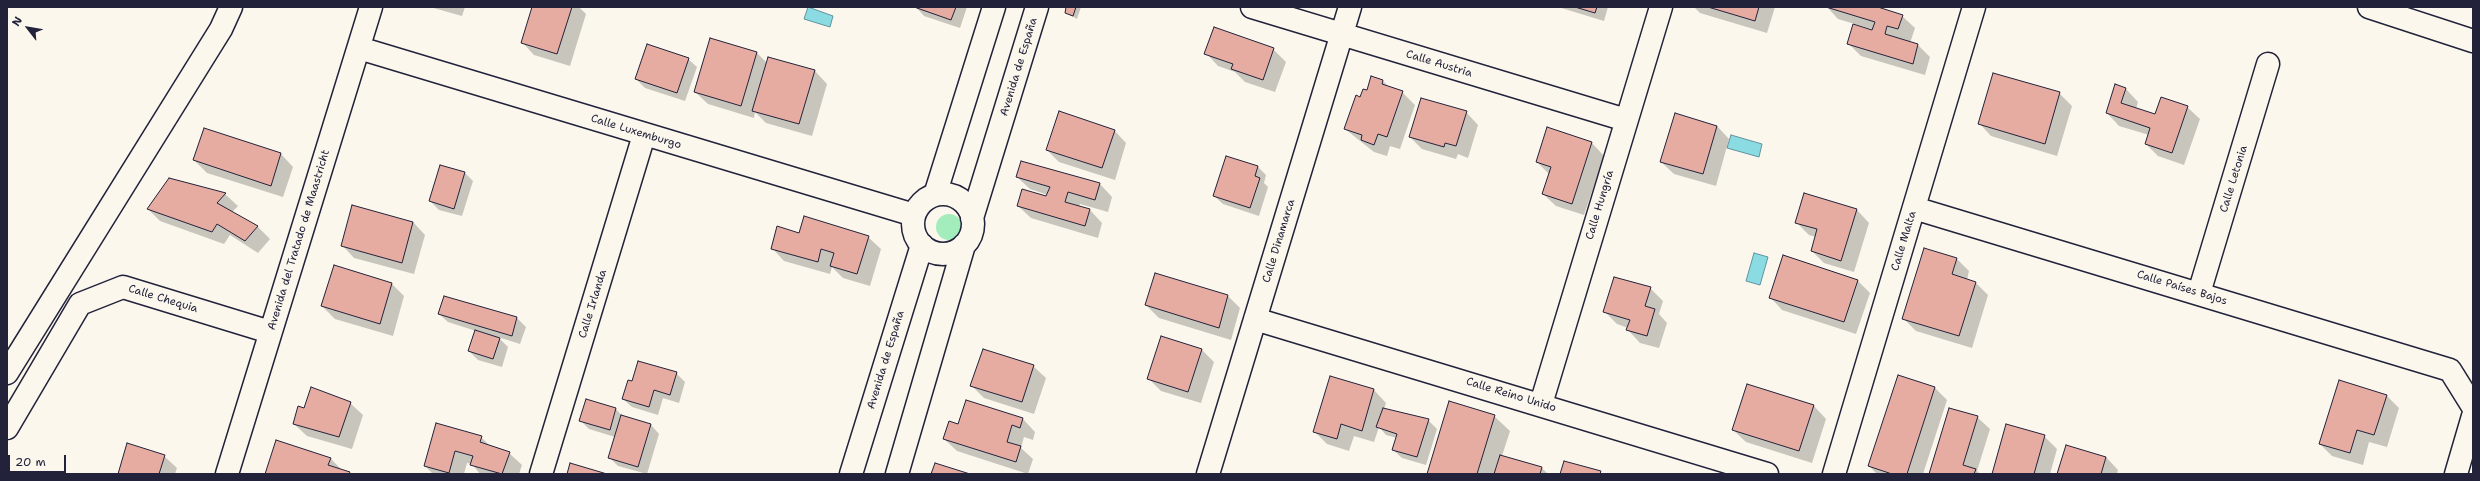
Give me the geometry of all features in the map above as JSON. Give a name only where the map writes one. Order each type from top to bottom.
[{"type":"street","points":[[7,373],[220,29],[231,7]]},
{"type":"street","name":"Avenida del Tratado de Maastricht","points":[[227,474],[371,7]]},
{"type":"street","points":[[936,195],[994,7]]},
{"type":"street","name":"Avenida de España","points":[[972,218],[1037,7]]},
{"type":"street","name":"Calle Austria","points":[[1252,7],[1626,120]]},
{"type":"street","name":"Calle Dinamarca","points":[[1208,474],[1350,7]]},
{"type":"street","name":"Calle Hungría","points":[[1540,404],[1661,7]]},
{"type":"street","name":"Calle Malta","points":[[1834,474],[1974,7]]},
{"type":"street","points":[[2369,7],[2473,41]]},
{"type":"street","name":"Calle Luxemburgo","points":[[359,48],[914,215]]},
{"type":"street","name":"Calle Letonia","points":[[2199,293],[2268,64]]},
{"type":"street","name":"Calle Irlanda","points":[[541,474],[644,135]]},
{"type":"street","points":[[943,193],[958,198],[970,209],[974,225],[969,240],[958,251],[942,255],[927,251],[915,239],[912,224],[916,208],[928,197],[936,195],[943,193]]},
{"type":"street","name":"Calle Países Bajos","points":[[1914,208],[2450,370],[2473,407]]},
{"type":"street","points":[[897,474],[964,245]]},
{"type":"street","name":"Avenida de España","points":[[851,474],[922,246]]},
{"type":"street","name":"Calle Chequia","points":[[7,428],[80,304],[123,287],[270,332]]},
{"type":"street","name":"Calle Reino Unido","points":[[1255,319],[1540,404],[1767,474]]},
{"type":"street","points":[[2456,474],[2473,416]]},
{"type":"green space","points":[[949,214],[958,218],[962,227],[958,236],[949,240],[940,236],[936,227],[940,218]]},
{"type":"water","points":[[808,7],[833,16],[830,27],[804,19]]},
{"type":"water","points":[[1731,135],[1762,144],[1759,157],[1727,148]]},
{"type":"water","points":[[1754,253],[1768,257],[1760,285],[1746,281]]},
{"type":"building","points":[[532,7],[572,7],[557,54],[521,43]]},
{"type":"building","points":[[914,7],[956,7],[951,20]]},
{"type":"building","points":[[1066,7],[1076,7],[1073,16],[1065,13]]},
{"type":"building","points":[[1575,7],[1597,7],[1595,13]]},
{"type":"building","points":[[1708,7],[1759,7],[1755,21]]},
{"type":"building","points":[[1826,7],[1878,7],[1903,15],[1898,29],[1887,26],[1885,34],[1918,44],[1913,64],[1847,44],[1853,24],[1872,30],[1875,22]]},
{"type":"building","points":[[1214,27],[1274,48],[1263,80],[1231,69],[1233,64],[1204,54]]},
{"type":"building","points":[[710,38],[757,52],[741,106],[694,92]]},
{"type":"building","points":[[647,44],[689,58],[677,93],[635,79]]},
{"type":"building","points":[[768,57],[815,70],[799,124],[752,111]]},
{"type":"building","points":[[1993,73],[2060,92],[2045,144],[1978,124]]},
{"type":"building","points":[[1371,76],[1383,80],[1382,84],[1403,91],[1387,137],[1378,134],[1374,145],[1361,140],[1362,135],[1344,129],[1356,95],[1360,97],[1363,89],[1367,90]]},
{"type":"building","points":[[2115,84],[2126,88],[2121,103],[2155,114],[2161,97],[2188,106],[2172,153],[2145,144],[2150,128],[2106,113]]},
{"type":"building","points":[[1421,98],[1467,111],[1456,146],[1445,143],[1444,147],[1409,137]]},
{"type":"building","points":[[1059,111],[1115,130],[1102,168],[1046,150]]},
{"type":"building","points":[[1675,113],[1717,126],[1703,174],[1660,162]]},
{"type":"building","points":[[1547,127],[1592,142],[1572,204],[1542,194],[1551,167],[1536,162]]},
{"type":"building","points":[[204,128],[281,153],[271,186],[193,160]]},
{"type":"building","points":[[1226,156],[1258,166],[1255,176],[1260,178],[1250,208],[1213,196]]},
{"type":"building","points":[[1021,161],[1100,183],[1095,200],[1068,192],[1065,202],[1090,209],[1085,226],[1017,206],[1022,189],[1046,196],[1050,187],[1016,177]]},
{"type":"building","points":[[440,165],[465,172],[454,209],[429,201]]},
{"type":"building","points":[[169,178],[226,193],[217,203],[258,226],[245,241],[217,224],[212,232],[147,209]]},
{"type":"building","points":[[1804,193],[1857,209],[1841,261],[1811,251],[1817,229],[1795,223]]},
{"type":"building","points":[[352,205],[413,222],[402,263],[341,246]]},
{"type":"building","points":[[804,216],[869,236],[857,274],[830,266],[834,253],[821,249],[818,262],[771,249],[777,226],[799,233]]},
{"type":"building","points":[[1924,248],[1957,258],[1952,274],[1976,282],[1959,336],[1902,319]]},
{"type":"building","points":[[1783,255],[1858,280],[1844,322],[1769,298]]},
{"type":"building","points":[[334,265],[392,283],[380,324],[321,306]]},
{"type":"building","points":[[1155,273],[1228,295],[1219,328],[1145,305]]},
{"type":"building","points":[[1614,277],[1651,287],[1645,306],[1655,309],[1647,336],[1626,330],[1630,320],[1603,312]]},
{"type":"building","points":[[444,296],[517,317],[512,336],[438,314]]},
{"type":"building","points":[[475,330],[500,338],[493,359],[468,351]]},
{"type":"building","points":[[1161,336],[1202,349],[1188,392],[1147,379]]},
{"type":"building","points":[[983,349],[1034,365],[1022,402],[970,386]]},
{"type":"building","points":[[638,361],[677,372],[670,395],[654,390],[649,407],[622,399],[628,380],[632,381]]},
{"type":"building","points":[[1898,375],[1935,387],[1907,474],[1892,474],[1868,466]]},
{"type":"building","points":[[1330,376],[1374,389],[1362,431],[1341,424],[1337,439],[1313,432]]},
{"type":"building","points":[[2339,380],[2387,395],[2374,435],[2357,430],[2350,453],[2319,444]]},
{"type":"building","points":[[1747,384],[1814,405],[1799,451],[1732,430]]},
{"type":"building","points":[[311,387],[351,402],[339,437],[293,424],[298,406],[304,408]]},
{"type":"building","points":[[586,399],[616,408],[610,430],[579,421]]},
{"type":"building","points":[[966,400],[1023,418],[1020,428],[1012,425],[1007,442],[1021,446],[1016,462],[943,439],[949,421],[958,424]]},
{"type":"building","points":[[1449,401],[1495,415],[1477,474],[1427,474]]},
{"type":"building","points":[[1383,408],[1429,419],[1417,457],[1392,450],[1397,434],[1376,427]]},
{"type":"building","points":[[1949,408],[1978,416],[1963,465],[1976,469],[1974,474],[1929,474]]},
{"type":"building","points":[[621,415],[651,424],[638,467],[608,458]]},
{"type":"building","points":[[436,423],[482,436],[480,442],[510,452],[502,474],[470,465],[473,456],[455,451],[449,473],[424,466]]},
{"type":"building","points":[[2006,424],[2045,435],[2034,474],[1992,474]]},
{"type":"building","points":[[276,440],[331,458],[328,465],[350,472],[349,474],[265,474]]},
{"type":"building","points":[[127,443],[165,455],[159,474],[118,474]]},
{"type":"building","points":[[2066,445],[2106,457],[2101,474],[2057,474]]},
{"type":"building","points":[[1500,455],[1542,467],[1540,474],[1494,474]]},
{"type":"building","points":[[1564,461],[1601,471],[1600,474],[1560,474]]},
{"type":"building","points":[[570,463],[607,474],[567,474]]},
{"type":"building","points":[[935,463],[970,474],[931,474]]}]
